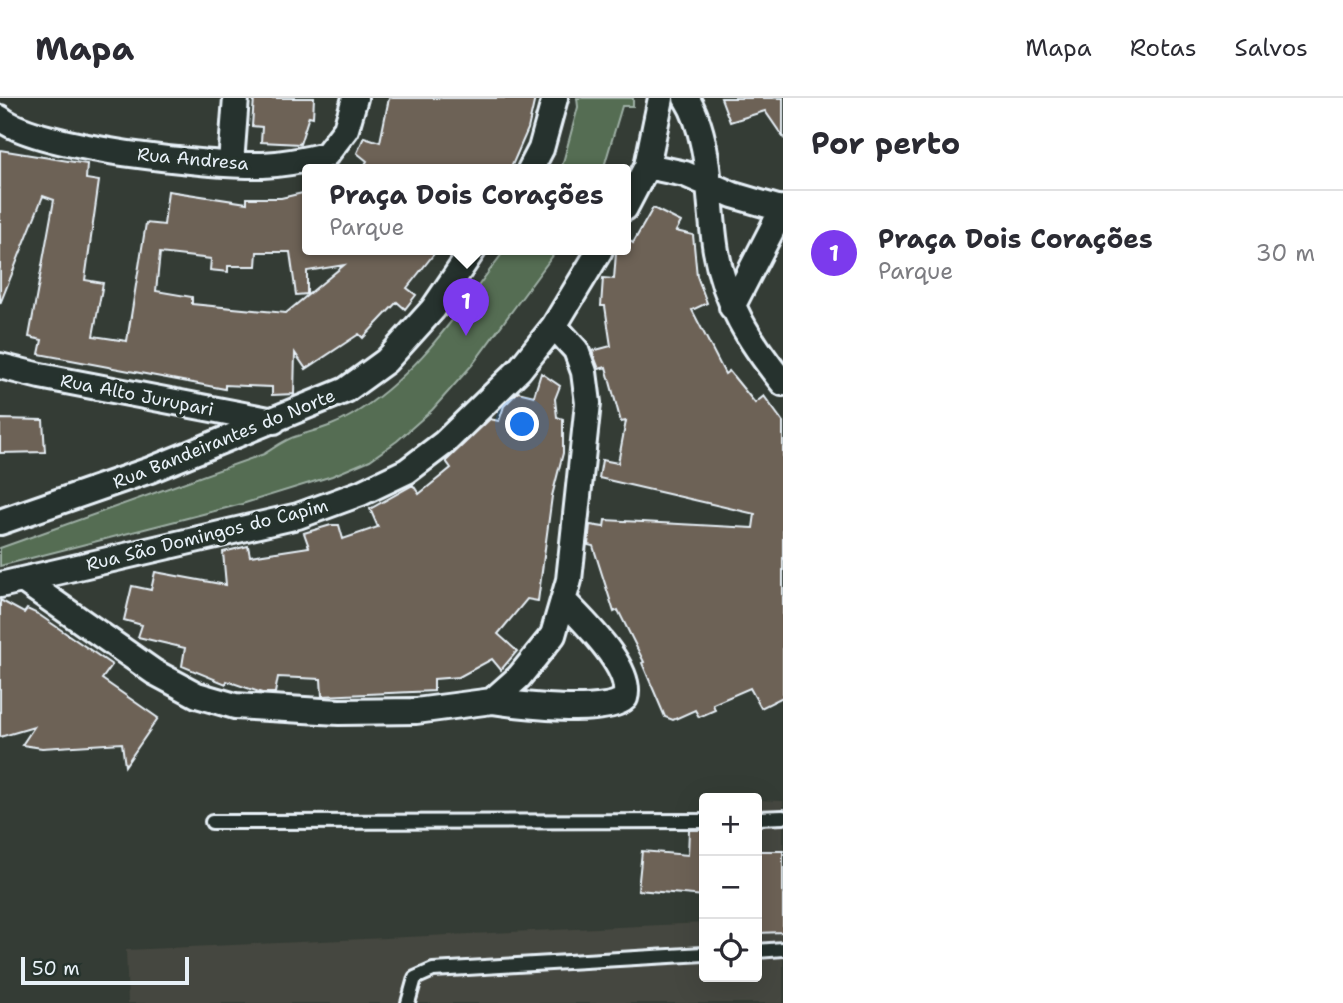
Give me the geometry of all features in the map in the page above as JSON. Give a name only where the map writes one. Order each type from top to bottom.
[{"type":"street","points":[[231,163],[236,98]]},
{"type":"street","name":"Rua Andresa","points":[[0,118],[61,142],[145,155],[231,163],[284,163],[326,155],[346,129],[355,98]]},
{"type":"street","points":[[533,164],[541,149],[555,98]]},
{"type":"street","points":[[631,197],[647,166],[661,98]]},
{"type":"street","points":[[686,98],[704,150],[716,249],[732,307],[738,323],[783,383]]},
{"type":"street","points":[[647,166],[685,174],[782,209],[732,307]]},
{"type":"street","name":"Rua Bandeirantes do Norte","points":[[0,522],[150,470],[330,399],[386,362],[433,309],[470,255]]},
{"type":"street","name":"Rua São Domingos do Capim","points":[[0,585],[298,516],[361,494],[407,471],[444,443],[519,370],[554,326],[597,255]]},
{"type":"street","points":[[492,701],[542,651],[553,635],[565,602],[588,403],[584,372],[576,350],[554,326]]},
{"type":"street","name":"Rua Alto Jurupari","points":[[0,366],[274,421]]},
{"type":"street","points":[[24,580],[154,673],[197,695],[234,706],[339,712],[390,711],[492,701],[527,706],[610,706],[625,698],[627,680],[613,658],[565,602]]},
{"type":"lane","points":[[762,818],[783,817]]},
{"type":"lane","points":[[212,822],[699,821]]},
{"type":"lane","points":[[762,951],[783,949]]},
{"type":"lane","points":[[408,1003],[415,978],[433,970],[699,954]]},
{"type":"shaded area","points":[[762,800],[783,801],[783,1003],[128,1003],[126,950],[699,923],[699,982],[762,982]]},
{"type":"green space","points":[[577,98],[633,98],[633,106],[622,106],[605,164],[563,164],[578,107]]},
{"type":"green space","points":[[501,255],[553,255],[472,365],[432,410],[397,441],[370,460],[332,476],[242,504],[0,566],[0,548],[264,454],[288,439],[332,425],[352,415],[397,381],[454,318]]},
{"type":"building","points":[[254,98],[314,98],[313,117],[309,116],[300,144],[261,142],[262,127],[252,126]]},
{"type":"building","points":[[389,98],[535,98],[528,129],[513,164],[365,164],[367,161],[357,153],[364,137],[380,142]]},
{"type":"building","points":[[721,98],[783,98],[783,137],[765,111],[730,122]]},
{"type":"building","points":[[0,150],[87,164],[86,179],[99,181],[85,280],[103,283],[93,336],[127,341],[146,223],[164,225],[168,191],[247,203],[247,198],[281,198],[302,193],[302,255],[433,255],[407,288],[416,295],[405,309],[397,302],[363,338],[359,334],[306,369],[295,353],[294,394],[272,395],[272,387],[225,385],[225,389],[39,354],[42,340],[29,337],[54,200],[43,196],[0,304]],"holes":[[[257,252],[290,252],[296,295],[307,294],[307,271],[344,265],[286,313],[192,304],[192,297],[156,291],[160,253],[211,259],[210,270],[228,272],[228,266],[256,266]]]},
{"type":"building","points":[[653,208],[681,222],[676,231],[693,235],[697,276],[707,303],[692,310],[725,374],[729,371],[755,403],[764,396],[783,422],[783,697],[761,708],[750,688],[713,704],[715,710],[699,717],[695,710],[673,720],[665,717],[642,663],[644,662],[618,610],[614,612],[593,546],[588,545],[590,525],[604,527],[605,520],[753,528],[755,514],[599,478],[602,460],[618,463],[626,421],[621,422],[606,367],[599,369],[592,351],[611,346],[605,306],[601,306],[603,278],[614,279],[616,255],[631,255],[631,242],[633,243]]},
{"type":"building","points":[[541,373],[560,386],[555,399],[557,417],[563,419],[563,453],[552,496],[538,601],[527,599],[498,634],[517,651],[501,670],[492,659],[459,677],[434,679],[434,691],[322,696],[321,679],[278,677],[275,693],[262,693],[227,681],[226,684],[182,666],[185,648],[138,637],[142,625],[124,620],[132,586],[151,590],[155,572],[226,585],[223,552],[248,546],[250,556],[309,547],[304,533],[331,525],[339,525],[343,539],[378,527],[370,509],[413,485],[419,494],[451,468],[446,461],[490,419],[499,421],[504,406],[518,392],[534,396]]},
{"type":"building","points":[[0,419],[43,420],[45,452],[0,453]]},
{"type":"building","points":[[0,600],[24,613],[27,609],[38,614],[112,665],[102,679],[158,718],[125,766],[122,743],[42,748],[22,745],[34,727],[0,737]]},
{"type":"building","points":[[689,830],[699,830],[699,896],[638,890],[642,851],[688,855]]},
{"type":"building","points":[[762,851],[783,851],[783,932],[762,933]]},
{"type":"place","name":"Praça Dois Corações","points":[[466,336]]}]
